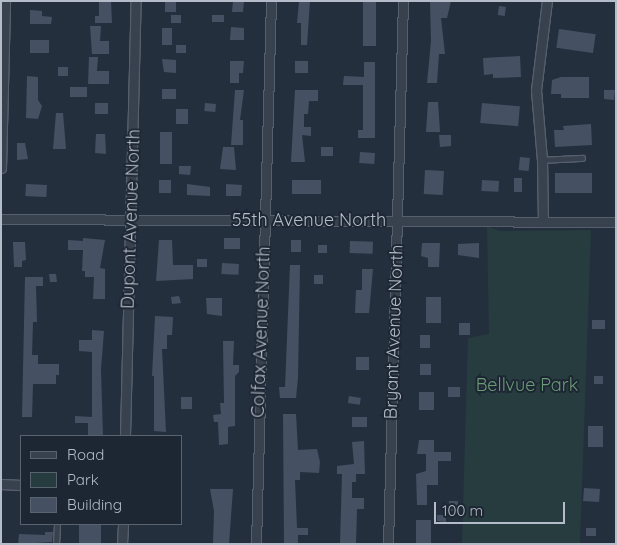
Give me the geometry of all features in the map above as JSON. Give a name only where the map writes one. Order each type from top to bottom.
[{"type":"street","points":[[1,168],[5,1]]},
{"type":"street","name":"Dupont Avenue North","points":[[125,435],[136,1]]},
{"type":"street","name":"Colfax Avenue North","points":[[256,544],[271,1]]},
{"type":"street","name":"Bryant Avenue North","points":[[388,544],[403,1]]},
{"type":"street","points":[[543,222],[542,160],[536,90],[547,1]]},
{"type":"street","name":"55th Avenue North","points":[[1,219],[616,222]]},
{"type":"street","points":[[1,484],[20,484]]},
{"type":"street","points":[[122,525],[122,544]]},
{"type":"lane","points":[[542,160],[582,158]]},
{"type":"lane","points":[[56,544],[57,525]]},
{"type":"green space","name":"Bellvue Park","points":[[487,226],[499,231],[591,230],[580,544],[462,544],[468,338],[489,334]]},
{"type":"building","points":[[99,1],[111,1],[112,23],[95,23],[95,16],[99,16]]},
{"type":"building","points":[[165,1],[176,1],[176,12],[165,12]]},
{"type":"building","points":[[233,1],[244,1],[243,12],[232,12]]},
{"type":"building","points":[[299,1],[310,1],[307,45],[301,45],[301,23],[297,23]]},
{"type":"building","points":[[363,1],[376,1],[376,46],[363,46]]},
{"type":"building","points":[[430,1],[451,1],[447,18],[441,18],[445,54],[439,54],[437,83],[427,83],[431,41]]},
{"type":"building","points":[[499,6],[506,7],[505,16],[498,15]]},
{"type":"building","points":[[30,10],[42,11],[42,16],[52,17],[51,24],[30,24]]},
{"type":"building","points":[[171,15],[181,15],[181,23],[171,23]]},
{"type":"building","points":[[212,15],[224,15],[224,22],[212,22]]},
{"type":"building","points":[[90,26],[101,26],[100,41],[109,41],[109,54],[92,54]]},
{"type":"building","points":[[231,27],[244,28],[244,40],[230,40]]},
{"type":"building","points":[[162,28],[172,28],[172,45],[162,45]]},
{"type":"building","points":[[559,29],[596,34],[593,53],[556,48]]},
{"type":"building","points":[[30,40],[49,40],[49,53],[30,53]]},
{"type":"building","points":[[176,45],[186,45],[186,53],[176,53]]},
{"type":"building","points":[[520,56],[521,77],[493,78],[493,74],[484,75],[483,58]]},
{"type":"building","points":[[89,57],[98,57],[97,71],[109,71],[109,84],[88,84]]},
{"type":"building","points":[[162,59],[176,60],[176,73],[164,72]]},
{"type":"building","points":[[230,61],[244,61],[243,73],[239,73],[239,83],[230,83]]},
{"type":"building","points":[[295,61],[308,61],[308,73],[295,73]]},
{"type":"building","points":[[364,62],[375,62],[375,138],[358,138],[358,130],[363,130],[363,85],[343,85],[344,76],[364,77]]},
{"type":"building","points":[[58,67],[68,67],[68,76],[58,76]]},
{"type":"building","points":[[27,76],[38,77],[38,100],[42,106],[38,119],[26,118]]},
{"type":"building","points":[[561,77],[589,77],[589,98],[561,98],[561,94],[551,94],[552,80]]},
{"type":"building","points":[[70,87],[87,87],[87,97],[70,97]]},
{"type":"building","points":[[162,89],[176,89],[176,99],[162,99]]},
{"type":"building","points":[[235,90],[244,90],[240,120],[243,120],[243,145],[231,145]]},
{"type":"building","points":[[295,90],[318,90],[318,101],[309,101],[308,114],[304,114],[304,127],[311,127],[311,136],[302,135],[305,162],[291,162]]},
{"type":"building","points":[[604,90],[615,90],[614,100],[604,99]]},
{"type":"building","points":[[428,102],[438,102],[440,132],[426,132]]},
{"type":"building","points":[[95,103],[108,103],[108,114],[95,114]]},
{"type":"building","points":[[205,103],[216,104],[215,112],[204,111]]},
{"type":"building","points":[[482,103],[520,106],[518,126],[480,123]]},
{"type":"building","points":[[176,109],[188,109],[188,124],[176,124]]},
{"type":"building","points":[[56,113],[63,113],[66,149],[53,149]]},
{"type":"building","points":[[591,124],[592,145],[555,147],[554,130],[564,130],[563,126]]},
{"type":"building","points":[[160,132],[172,132],[172,164],[160,164]]},
{"type":"building","points":[[96,134],[105,134],[106,154],[95,153]]},
{"type":"building","points":[[439,135],[451,135],[451,146],[440,147]]},
{"type":"building","points":[[17,143],[25,143],[28,159],[17,160]]},
{"type":"building","points":[[223,147],[234,147],[236,170],[220,169]]},
{"type":"building","points":[[321,147],[333,147],[333,156],[321,156]]},
{"type":"building","points":[[360,152],[375,153],[374,164],[359,163]]},
{"type":"building","points":[[520,157],[530,158],[529,171],[519,170]]},
{"type":"building","points":[[179,166],[191,166],[190,175],[179,174]]},
{"type":"building","points":[[425,170],[444,171],[443,195],[424,194]]},
{"type":"building","points":[[555,173],[592,173],[592,193],[555,193]]},
{"type":"building","points":[[514,178],[522,178],[522,192],[514,192]]},
{"type":"building","points":[[159,180],[171,180],[171,193],[159,193]]},
{"type":"building","points":[[292,180],[321,180],[321,194],[292,194]]},
{"type":"building","points":[[482,180],[499,181],[498,192],[481,191]]},
{"type":"building","points":[[26,184],[47,185],[46,197],[25,196]]},
{"type":"building","points":[[187,184],[210,187],[210,196],[187,195]]},
{"type":"building","points":[[226,184],[242,185],[241,196],[226,196]]},
{"type":"building","points":[[83,238],[105,240],[100,268],[105,269],[105,299],[93,299],[94,277],[85,277],[85,271],[82,271],[83,250],[68,250],[68,240],[83,241]]},
{"type":"building","points":[[224,238],[240,238],[240,249],[224,249]]},
{"type":"building","points":[[159,240],[172,240],[173,265],[193,265],[193,279],[156,281]]},
{"type":"building","points":[[291,240],[301,240],[301,252],[291,252]]},
{"type":"building","points":[[350,241],[373,242],[373,254],[350,253]]},
{"type":"building","points":[[13,242],[25,242],[26,260],[22,261],[22,267],[14,267]]},
{"type":"building","points":[[422,243],[440,243],[439,267],[428,267],[428,258],[421,256]]},
{"type":"building","points":[[479,243],[479,258],[458,255],[458,244]]},
{"type":"building","points":[[318,245],[327,245],[327,253],[318,253]]},
{"type":"building","points":[[197,259],[207,259],[207,267],[197,267]]},
{"type":"building","points":[[222,263],[239,264],[238,275],[221,274]]},
{"type":"building","points":[[290,265],[300,265],[298,378],[296,398],[280,398],[279,387],[285,387]]},
{"type":"building","points":[[362,269],[373,269],[369,313],[355,313],[356,290],[362,290]]},
{"type":"building","points":[[49,274],[56,274],[57,282],[50,282]]},
{"type":"building","points":[[314,275],[323,275],[323,284],[314,284]]},
{"type":"building","points":[[25,277],[43,277],[43,286],[36,286],[37,322],[33,322],[32,355],[38,355],[38,364],[59,364],[59,375],[56,375],[56,384],[33,384],[32,417],[22,417]]},
{"type":"building","points":[[179,296],[181,303],[172,304],[171,297]]},
{"type":"building","points":[[426,297],[441,297],[441,323],[426,323]]},
{"type":"building","points":[[206,298],[222,298],[222,316],[207,314]]},
{"type":"building","points":[[155,316],[173,317],[172,335],[167,335],[167,349],[162,349],[166,432],[154,431],[154,376],[152,376]]},
{"type":"building","points":[[592,320],[605,320],[605,329],[592,329]]},
{"type":"building","points":[[459,323],[470,323],[470,335],[459,335]]},
{"type":"building","points":[[92,330],[104,331],[101,369],[103,435],[88,435],[88,423],[75,423],[75,416],[92,417],[92,352],[79,351],[79,340],[92,340]]},
{"type":"building","points":[[420,335],[430,335],[430,348],[420,348]]},
{"type":"building","points":[[223,341],[234,341],[233,365],[239,365],[239,372],[235,376],[235,426],[228,427],[228,444],[219,445],[218,422],[214,422],[213,415],[221,414],[220,403],[224,403]]},
{"type":"building","points":[[356,357],[369,357],[369,370],[356,370]]},
{"type":"building","points":[[420,364],[431,364],[431,375],[420,375]]},
{"type":"building","points":[[594,376],[603,376],[603,384],[594,384]]},
{"type":"building","points":[[448,387],[460,387],[460,397],[448,397]]},
{"type":"building","points":[[419,392],[434,392],[434,410],[419,410]]},
{"type":"building","points":[[349,396],[361,398],[360,405],[348,403]]},
{"type":"building","points":[[181,397],[192,397],[192,409],[181,409]]},
{"type":"building","points":[[283,414],[296,414],[298,450],[317,449],[320,462],[319,473],[300,472],[300,480],[295,480],[297,528],[308,528],[308,535],[298,535],[298,544],[284,544]]},
{"type":"building","points":[[352,417],[367,417],[367,427],[352,427]]},
{"type":"building","points":[[588,426],[603,426],[603,447],[588,447]]},
{"type":"building","points":[[419,440],[434,440],[434,452],[451,452],[451,461],[438,461],[438,485],[427,485],[427,505],[417,505],[416,474],[426,471],[426,454],[417,454]]},
{"type":"building","points":[[364,441],[365,474],[356,474],[356,482],[352,482],[352,498],[364,498],[364,509],[357,509],[356,544],[340,544],[342,474],[337,474],[337,466],[354,464],[352,442]]},
{"type":"building","points":[[584,488],[600,489],[599,502],[583,501]]},
{"type":"building","points":[[210,489],[233,489],[229,544],[213,544],[214,511]]},
{"type":"building","points":[[449,501],[458,501],[458,511],[449,511]]},
{"type":"building","points":[[437,515],[446,515],[446,522],[437,521]]},
{"type":"building","points":[[416,520],[431,520],[431,544],[416,544]]},
{"type":"building","points":[[79,525],[101,525],[101,544],[79,544]]},
{"type":"building","points":[[586,528],[596,528],[596,536],[586,536]]},
{"type":"building","points":[[45,532],[53,532],[52,542],[18,544],[19,534],[45,535]]}]
